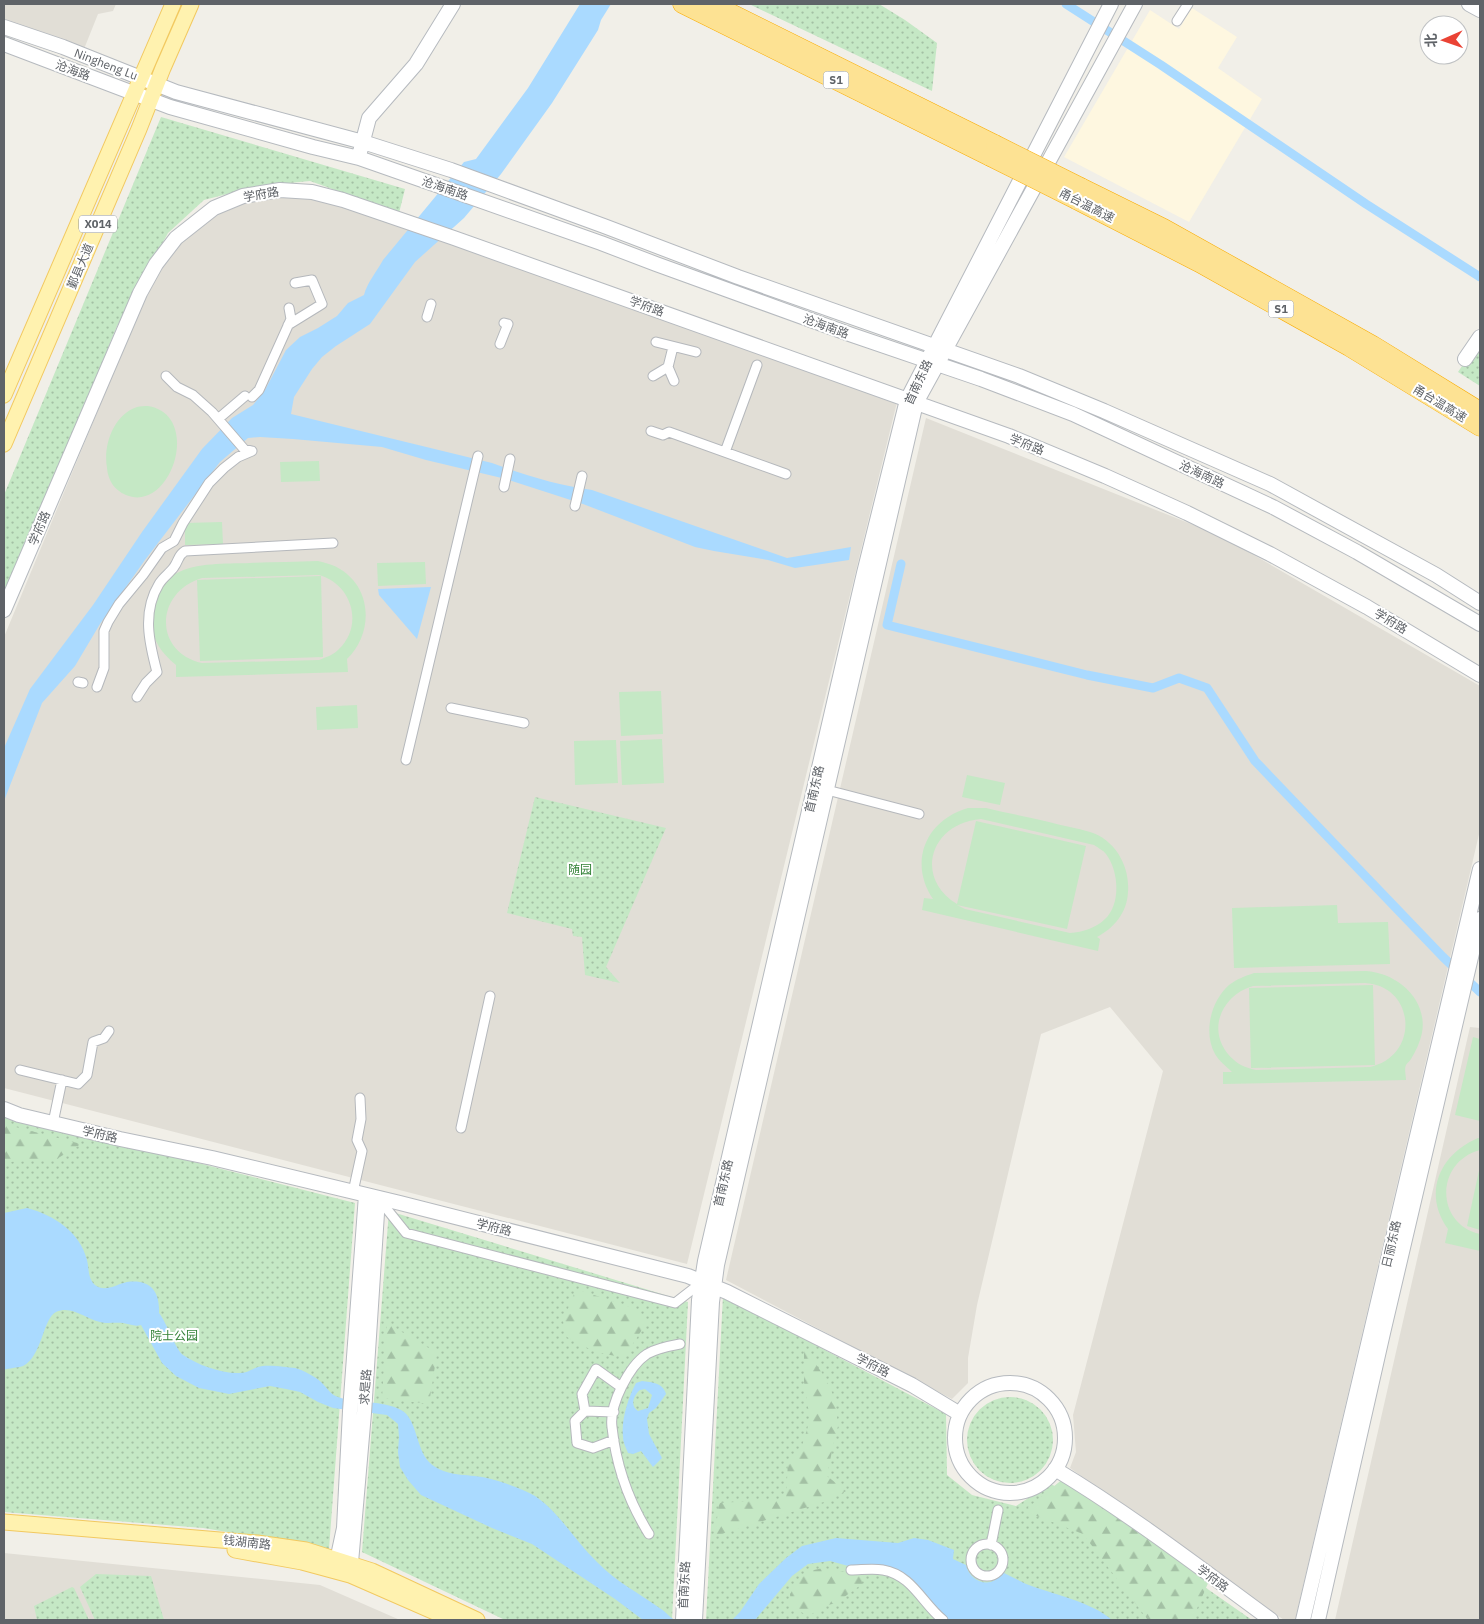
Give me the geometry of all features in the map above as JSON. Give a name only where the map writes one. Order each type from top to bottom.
[{"type":"highway","name":"甬台温高速","points":[[682,4],[993,150]]},
{"type":"highway","name":"甬台温高速","points":[[713,4],[1078,193],[1349,347],[1480,427]]},
{"type":"highway","name":"甬台温高速","points":[[1078,193],[1164,228],[1374,345],[1480,411]]},
{"type":"main road","name":"鄞县大道","points":[[4,444],[143,96],[172,4]]},
{"type":"main road","name":"鄞县大道","points":[[148,81],[191,4]]},
{"type":"main road","points":[[359,158],[369,118],[416,64],[452,4]]},
{"type":"main road","name":"首南东路","points":[[940,348],[1136,4]]},
{"type":"main road","points":[[1469,4],[1480,10]]},
{"type":"main road","name":"首南东路","points":[[708,1284],[707,1252],[777,946],[864,574],[912,402],[1027,167],[1109,7]]},
{"type":"main road","name":"沧海路","points":[[4,27],[63,47]]},
{"type":"main road","name":"沧海路","points":[[4,44],[143,96]]},
{"type":"main road","name":"Ningheng Lu","points":[[63,47],[148,81]]},
{"type":"main road","name":"沧海南路","points":[[148,81],[176,92],[363,142],[451,170],[738,277],[1019,376],[1270,484],[1436,575],[1480,603]]},
{"type":"main road","name":"鄞县大道","points":[[4,395],[143,96]]},
{"type":"main road","name":"沧海南路","points":[[143,96],[170,107],[359,158],[601,243],[852,335],[933,362],[1073,414],[1273,507],[1357,552],[1480,624]]},
{"type":"main road","name":"学府路","points":[[4,610],[140,293],[156,264],[176,238],[214,208],[243,196],[280,190],[312,192],[343,200],[448,235],[592,293],[1009,436],[1187,513],[1270,554],[1367,607],[1480,675]]},
{"type":"main road","points":[[1465,359],[1480,337]]},
{"type":"main road","name":"首南东路","points":[[687,1619],[699,1310],[717,1265],[827,790],[912,402]]},
{"type":"main road","name":"日丽东路","points":[[1303,1620],[1457,989],[1480,869]]},
{"type":"main road","name":"日丽东路","points":[[1464,959],[1480,918]]},
{"type":"main road","name":"日丽东路","points":[[1318,1620],[1457,989]]},
{"type":"main road","name":"学府路","points":[[4,1109],[19,1115],[120,1139],[212,1158],[366,1195],[688,1276],[728,1292],[912,1385],[960,1414]]},
{"type":"main road","name":"求是路","points":[[351,1570],[366,1195]]},
{"type":"main road","points":[[1002,1383],[1020,1384],[1037,1390],[1051,1401],[1060,1417],[1064,1434],[1063,1453],[1055,1469],[1041,1484],[1022,1492],[1002,1493],[982,1486],[966,1473],[957,1455],[954,1434],[960,1414],[970,1400],[984,1389],[1002,1383]]},
{"type":"main road","name":"求是路","points":[[336,1565],[344,1528],[357,1412]]},
{"type":"main road","name":"学府路","points":[[1055,1469],[1090,1490],[1186,1557],[1271,1620]]},
{"type":"main road","name":"钱湖南路","points":[[4,1522],[257,1543],[306,1550],[453,1620]]},
{"type":"main road","name":"钱湖南路","points":[[4,1530],[191,1545],[248,1552],[302,1562],[336,1565]]},
{"type":"main road","name":"钱湖南路","points":[[351,1570],[372,1571],[477,1620]]},
{"type":"street","points":[[1177,21],[1188,4]]},
{"type":"street","points":[[288,326],[322,304],[312,280],[295,283]]},
{"type":"street","points":[[426,317],[431,304]]},
{"type":"street","points":[[220,421],[248,396],[259,390],[291,319],[289,308]]},
{"type":"street","points":[[500,344],[508,324],[504,323]]},
{"type":"street","points":[[656,342],[696,352]]},
{"type":"street","points":[[673,347],[668,367],[674,381]]},
{"type":"street","points":[[725,452],[757,365]]},
{"type":"street","points":[[654,376],[668,367]]},
{"type":"street","points":[[97,687],[104,668],[104,631],[119,604],[162,548],[174,542],[183,523],[209,484],[224,468],[238,457],[252,450],[244,449],[220,421],[193,395],[177,387],[166,376]]},
{"type":"street","points":[[651,431],[663,435],[669,432],[786,474]]},
{"type":"street","points":[[406,760],[478,456]]},
{"type":"street","points":[[504,487],[510,462]]},
{"type":"street","points":[[575,506],[581,480]]},
{"type":"street","points":[[138,697],[146,683],[157,672],[149,644],[148,610],[153,595],[160,583],[174,567],[180,554],[185,551],[332,543]]},
{"type":"street","points":[[451,708],[524,723]]},
{"type":"street","points":[[827,790],[919,814]]},
{"type":"street","points":[[461,1128],[490,996]]},
{"type":"street","points":[[20,1070],[78,1084],[87,1075],[93,1042],[104,1038],[109,1031]]},
{"type":"street","points":[[53,1123],[62,1080]]},
{"type":"street","points":[[360,1098],[361,1119],[357,1140],[362,1151],[366,1195],[406,1233],[676,1303],[708,1284]]},
{"type":"street","points":[[649,1534],[637,1514],[624,1482],[611,1425],[617,1395],[631,1371],[647,1354],[664,1346],[680,1344]]},
{"type":"street","points":[[614,1440],[593,1448],[577,1443],[576,1421],[585,1410],[582,1394],[596,1370],[621,1388]]},
{"type":"street","points":[[585,1410],[614,1412]]},
{"type":"street","points":[[991,1545],[998,1510]]},
{"type":"street","points":[[851,1570],[884,1570],[907,1580],[933,1612],[943,1620]]},
{"type":"shaded area","points":[[4,4],[116,4],[113,11],[98,14],[84,49],[4,19]]},
{"type":"shaded area","points":[[1192,8],[1237,37],[1218,68],[1262,99],[1189,222],[1064,157],[1150,10],[1179,29]]},
{"type":"shaded area","points":[[313,192],[897,402],[687,1264],[4,1088],[4,637],[135,321],[157,273],[167,257],[193,230],[219,212],[257,197]]},
{"type":"shaded area","points":[[926,418],[1221,536],[1480,686],[1480,830],[1295,1620],[1284,1620],[1070,1468],[1076,1452],[1073,1415],[1163,1071],[1110,1007],[1041,1034],[977,1305],[968,1358],[968,1383],[952,1399],[726,1280]]},
{"type":"shaded area","points":[[1470,1027],[1480,1028],[1480,1620],[1335,1620]]},
{"type":"shaded area","points":[[4,1553],[320,1585],[400,1620],[4,1620]]},
{"type":"green space","points":[[749,4],[879,4],[937,43],[932,91]]},
{"type":"green space","points":[[161,117],[405,189],[399,213],[310,181],[258,186],[204,200],[168,233],[117,326],[4,605],[4,495]]},
{"type":"green space","points":[[1480,339],[1480,386],[1458,372]]},
{"type":"green space","points":[[148,406],[165,413],[174,426],[177,443],[174,461],[167,478],[156,490],[142,497],[126,495],[112,484],[109,477],[106,459],[108,441],[116,424],[122,417],[137,407]]},
{"type":"green space","points":[[319,461],[320,481],[281,482],[280,462]]},
{"type":"green space","points":[[222,522],[223,544],[185,545],[185,523]]},
{"type":"green space","points":[[318,561],[333,565],[351,578],[359,588],[364,600],[366,612],[365,625],[356,649],[347,659],[348,672],[176,677],[176,665],[160,648],[154,636],[152,621],[158,597],[170,577],[192,567],[211,564]],"holes":[[[319,575],[340,587],[351,606],[351,629],[347,639],[337,651],[319,660],[202,663],[186,657],[175,647],[168,635],[166,622],[168,608],[175,596],[186,585],[202,578]]]},
{"type":"green space","points":[[425,562],[426,584],[378,586],[377,563]]},
{"type":"green space","points":[[321,576],[323,657],[200,661],[197,580]]},
{"type":"green space","points":[[661,691],[663,734],[621,736],[619,692]]},
{"type":"green space","points":[[357,705],[358,728],[317,730],[316,707]]},
{"type":"green space","points":[[662,739],[664,783],[622,785],[620,741]]},
{"type":"green space","points":[[616,740],[618,783],[575,785],[574,741]]},
{"type":"green space","points":[[967,775],[1005,783],[1000,805],[962,797]]},
{"type":"green space","name":"随园","points":[[535,797],[666,828],[606,967],[620,983],[585,975],[582,937],[573,936],[572,929],[507,913]]},
{"type":"green space","points":[[968,808],[986,808],[1090,832],[1107,841],[1120,856],[1124,864],[1127,873],[1128,892],[1125,907],[1119,919],[1097,937],[1100,939],[1098,951],[922,910],[924,898],[933,899],[922,871],[922,857],[925,844],[941,822],[953,814]],"holes":[[[981,819],[1094,845],[1105,853],[1114,869],[1116,878],[1114,905],[1110,913],[1098,925],[1070,933],[965,909],[957,905],[1067,929],[1086,846],[976,821],[957,904],[943,893],[935,880],[932,866],[934,853],[940,841],[950,830],[964,823]]]},
{"type":"green space","points":[[1337,905],[1338,923],[1388,922],[1390,964],[1234,968],[1232,908]]},
{"type":"green space","points":[[1366,971],[1389,977],[1399,983],[1415,999],[1423,1021],[1419,1043],[1411,1060],[1405,1067],[1406,1080],[1223,1084],[1223,1072],[1232,1072],[1217,1057],[1211,1045],[1209,1027],[1213,1008],[1229,985],[1254,973]],"holes":[[[1365,983],[1382,987],[1394,996],[1402,1008],[1405,1022],[1404,1036],[1397,1050],[1386,1060],[1370,1067],[1256,1070],[1236,1062],[1225,1050],[1220,1039],[1218,1028],[1224,1007],[1241,991],[1253,986]]]},
{"type":"green space","points":[[1373,985],[1375,1065],[1251,1068],[1249,988]]},
{"type":"green space","points":[[1473,1037],[1480,1039],[1480,1121],[1455,1115]]},
{"type":"green space","name":"院士公园","points":[[4,1111],[22,1118],[355,1203],[329,1549],[203,1528],[4,1512]]},
{"type":"green space","points":[[4,1124],[81,1144],[55,1160],[4,1162]]},
{"type":"green space","points":[[1480,1138],[1480,1150],[1465,1157],[1455,1167],[1448,1179],[1446,1193],[1448,1206],[1455,1218],[1465,1228],[1480,1234],[1480,1251],[1445,1243],[1448,1229],[1440,1215],[1436,1202],[1439,1176],[1445,1164],[1465,1145]]},
{"type":"green space","points":[[1480,1166],[1480,1230],[1467,1226]]},
{"type":"green space","points":[[389,1211],[688,1302],[672,1620],[505,1620],[362,1552]]},
{"type":"green space","points":[[576,1289],[633,1308],[647,1322],[625,1356],[595,1351],[567,1337],[563,1321]]},
{"type":"green space","points":[[723,1296],[946,1414],[947,1475],[972,1495],[1016,1506],[1050,1484],[1067,1491],[1252,1620],[706,1620]]},
{"type":"green space","points":[[387,1323],[437,1353],[429,1404],[382,1398]]},
{"type":"green space","points":[[804,1347],[824,1376],[835,1399],[838,1426],[827,1476],[846,1491],[827,1501],[715,1536],[719,1503],[786,1499],[788,1461],[800,1452],[810,1420],[804,1382]]},
{"type":"green space","points":[[1010,1397],[1034,1404],[1046,1416],[1053,1440],[1046,1464],[1034,1476],[1010,1483],[986,1476],[974,1464],[967,1440],[974,1416],[986,1404]]},
{"type":"green space","points":[[1064,1478],[1209,1581],[1192,1620],[1148,1620],[1083,1534],[1024,1511]]},
{"type":"green space","points":[[823,1568],[862,1575],[862,1584],[836,1603],[828,1605],[808,1616],[791,1606],[790,1594],[805,1572]]},
{"type":"green space","points":[[96,1574],[151,1576],[164,1620],[95,1620],[80,1587]]},
{"type":"green space","points":[[72,1587],[89,1620],[37,1620],[34,1606]]},
{"type":"water","points":[[580,4],[611,4],[601,20],[598,30],[552,103],[501,174],[464,218],[415,262],[370,324],[322,357],[294,397],[291,414],[492,463],[554,482],[592,490],[787,558],[851,547],[849,560],[795,568],[768,560],[695,547],[583,504],[506,479],[426,460],[382,447],[293,439],[248,438],[220,462],[145,560],[100,624],[75,666],[42,703],[4,801],[4,748],[30,689],[93,605],[142,532],[202,449],[232,418],[253,405],[265,390],[286,350],[300,337],[337,316],[348,303],[364,295],[383,260],[464,162],[476,159],[528,88]]},
{"type":"water","points":[[431,587],[417,639],[379,595],[378,589]]},
{"type":"water","points":[[27,1208],[56,1220],[72,1233],[84,1250],[90,1277],[95,1285],[107,1288],[127,1282],[142,1282],[152,1288],[158,1298],[159,1313],[183,1355],[210,1368],[233,1373],[245,1372],[266,1366],[295,1368],[316,1378],[336,1396],[354,1401],[386,1405],[401,1410],[410,1420],[421,1450],[435,1467],[454,1474],[494,1480],[517,1487],[535,1496],[560,1519],[604,1569],[675,1620],[643,1620],[615,1599],[532,1544],[492,1528],[421,1495],[400,1467],[398,1424],[387,1415],[333,1408],[300,1392],[270,1386],[229,1394],[199,1388],[176,1376],[162,1363],[141,1325],[103,1323],[68,1310],[56,1312],[52,1316],[34,1355],[29,1361],[23,1366],[4,1370],[4,1213]]},
{"type":"water","points":[[642,1381],[657,1384],[665,1390],[666,1394],[656,1408],[649,1413],[647,1419],[649,1434],[662,1458],[653,1467],[641,1451],[633,1454],[628,1453],[624,1441],[624,1416],[630,1395],[636,1383]],"holes":[[[645,1389],[652,1395],[648,1408],[638,1411],[633,1401],[640,1390]]]},
{"type":"water","points":[[836,1538],[898,1543],[914,1538],[928,1540],[954,1550],[953,1559],[966,1565],[968,1571],[977,1580],[982,1582],[993,1581],[1002,1572],[1026,1584],[1083,1603],[1112,1620],[945,1620],[912,1579],[863,1570],[830,1561],[808,1564],[792,1576],[755,1620],[732,1620],[740,1612],[759,1584],[786,1558],[802,1546]]},
{"type":"waterway","points":[[1066,4],[1161,65],[1366,204],[1480,277]]},
{"type":"waterway","points":[[901,564],[887,625],[1087,675],[1153,688],[1179,678],[1207,688],[1255,761],[1443,957],[1480,992]]}]
